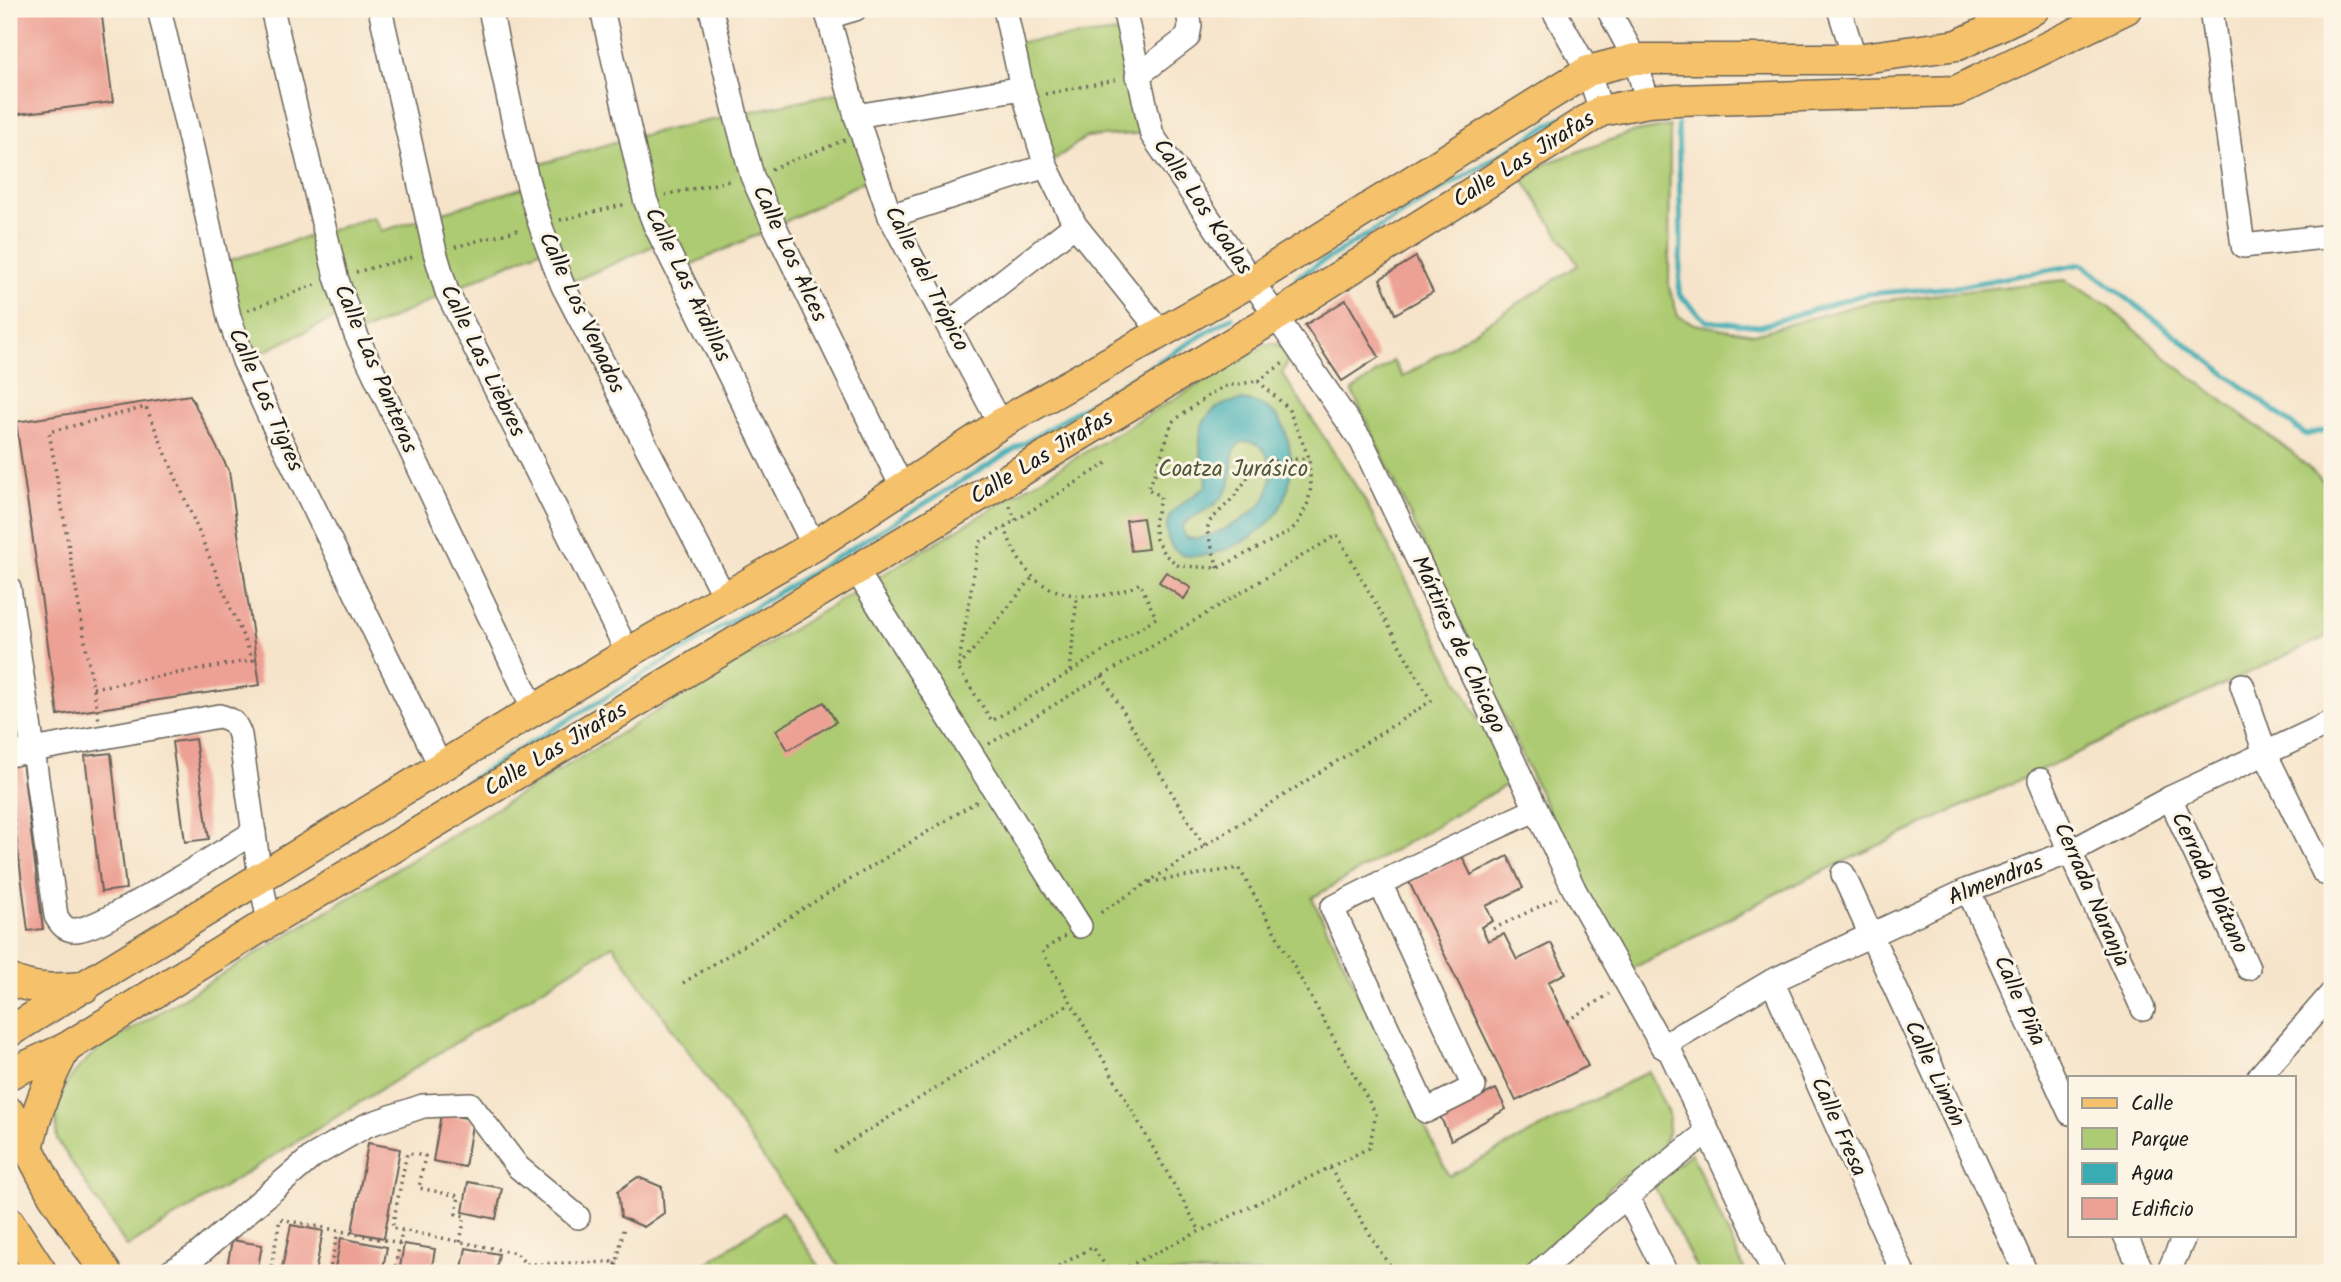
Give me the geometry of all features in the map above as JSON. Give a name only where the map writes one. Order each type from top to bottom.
[{"type":"main road","name":"Calle Las Jirafas","points":[[9,1032],[441,766],[814,545],[1000,424],[1252,281],[1588,71],[1635,59],[1855,59],[1958,46],[2034,9]]},
{"type":"main road","name":"Calle Las Jirafas","points":[[9,1074],[66,1048],[270,922],[1275,317],[1601,111],[1648,102],[1956,91],[2126,9]]},
{"type":"main road","points":[[363,815],[386,852]]},
{"type":"main road","points":[[9,979],[31,987],[85,987]]},
{"type":"main road","points":[[28,1149],[45,1088],[66,1048]]},
{"type":"main road","points":[[9,1112],[53,1195],[106,1273]]},
{"type":"main road","points":[[9,1222],[41,1273]]},
{"type":"street","name":"Calle Los Tigres","points":[[159,9],[229,317],[244,360],[277,434],[441,766]]},
{"type":"street","name":"Calle Las Panteras","points":[[272,9],[336,277],[356,335],[534,710]]},
{"type":"street","name":"Calle Las Liebres","points":[[380,9],[435,252],[447,292],[628,653]]},
{"type":"street","name":"Calle Los Venados","points":[[490,9],[524,169],[546,247],[569,298],[725,598]]},
{"type":"street","name":"Calle Las Ardillas","points":[[602,9],[645,200],[814,545]]},
{"type":"street","name":"Calle Los Alces","points":[[711,9],[752,176],[902,487]]},
{"type":"street","points":[[827,13],[855,9]]},
{"type":"street","points":[[1005,9],[1024,93],[1046,166],[1075,225],[1160,331]]},
{"type":"street","name":"Calle Los Koalas","points":[[1124,9],[1152,135],[1275,317]]},
{"type":"street","points":[[1138,76],[1188,37],[1188,9]]},
{"type":"street","points":[[1553,9],[1588,71],[1601,111]]},
{"type":"street","points":[[1608,9],[1635,59],[1648,102]]},
{"type":"street","points":[[1839,9],[1855,59]]},
{"type":"street","points":[[2211,9],[2243,246],[2332,236]]},
{"type":"street","name":"Calle del Trópico","points":[[827,13],[856,116],[890,216],[949,323],[1000,424]]},
{"type":"street","points":[[856,116],[1024,93]]},
{"type":"street","points":[[890,216],[1046,166]]},
{"type":"street","points":[[949,323],[1075,225]]},
{"type":"street","name":"Mártires de Chicago","points":[[1275,317],[1362,442],[1574,889],[1662,1046],[1670,1051],[1703,1136]]},
{"type":"street","points":[[856,570],[1080,926]]},
{"type":"street","points":[[9,588],[56,916],[60,924],[67,929],[76,930],[100,922],[147,897],[254,832]]},
{"type":"street","points":[[2242,685],[2265,753],[2324,873]]},
{"type":"street","points":[[9,755],[219,716],[229,718],[236,724],[240,735],[260,876],[270,922]]},
{"type":"street","name":"Almendras","points":[[1662,1046],[1772,981],[1968,890],[2070,852],[2170,798],[2332,722]]},
{"type":"street","name":"Cerrada Naranja","points":[[2040,780],[2070,852],[2143,1009]]},
{"type":"street","name":"Cerrada Plátano","points":[[2170,798],[2248,968]]},
{"type":"street","points":[[1380,883],[1474,1087],[1426,1111],[1332,908],[1380,883],[1535,810]]},
{"type":"street","name":"Calle Limón","points":[[1843,874],[2026,1273]]},
{"type":"street","name":"Calle Piña","points":[[1968,890],[2068,1109]]},
{"type":"street","name":"Calle Fresa","points":[[1772,981],[1903,1273]]},
{"type":"street","points":[[2260,1076],[2332,993]]},
{"type":"street","points":[[169,1273],[197,1255],[313,1156],[367,1125],[423,1106],[470,1104],[518,1167],[578,1217]]},
{"type":"street","points":[[1538,1273],[1602,1216],[1703,1136]]},
{"type":"street","points":[[1703,1136],[1756,1273]]},
{"type":"street","points":[[1703,1136],[1774,1273]]},
{"type":"street","points":[[1627,1196],[1666,1273]]},
{"type":"street","points":[[2125,1236],[2143,1273]]},
{"type":"street","points":[[2168,1273],[2186,1236]]},
{"type":"path","points":[[1024,93],[1138,76]]},
{"type":"path","points":[[1258,381],[1288,408],[1308,458],[1311,487],[1308,503],[1297,525],[1287,533],[1218,568],[1179,566],[1164,554],[1156,538],[1154,523],[1161,496],[1147,489],[1155,474],[1172,422],[1212,393],[1226,386],[1258,381],[1299,352]]},
{"type":"path","points":[[93,688],[253,660],[146,407],[49,432],[93,688],[102,736]]},
{"type":"path","points":[[1218,568],[1207,531],[1209,522],[1233,498],[1257,465],[1308,458]]},
{"type":"path","points":[[1004,527],[1015,553],[1033,577],[1047,586],[1077,596],[1106,596],[1126,591],[1140,583],[1156,618],[992,721],[958,668],[979,543],[1004,527],[1107,463]]},
{"type":"path","points":[[972,754],[1337,535],[1431,701],[1042,951],[1200,1231]]},
{"type":"path","points":[[958,668],[1033,577]]},
{"type":"path","points":[[1070,671],[1077,596]]},
{"type":"path","points":[[1102,676],[1205,845]]},
{"type":"path","points":[[683,983],[995,790]]},
{"type":"path","points":[[1115,1273],[1369,1148],[1376,1114],[1239,868],[1147,882]]},
{"type":"path","points":[[1493,929],[1574,889]]},
{"type":"path","points":[[1567,1021],[1627,982]]},
{"type":"path","points":[[834,1152],[1071,1003]]},
{"type":"path","points":[[460,1242],[465,1216],[456,1214],[459,1196],[419,1188],[425,1156],[407,1153],[393,1228],[460,1242],[516,1253],[526,1264],[618,1262]]},
{"type":"path","points":[[1330,1168],[1396,1273]]},
{"type":"path","points":[[270,1273],[280,1219],[400,1243]]},
{"type":"path","points":[[615,1273],[624,1226]]},
{"type":"path","points":[[394,1273],[402,1230]]},
{"type":"path","points":[[330,1273],[338,1231]]},
{"type":"path","points":[[1046,1273],[1093,1247],[1110,1273]]},
{"type":"path","points":[[604,1273],[618,1262]]},
{"type":"green space","points":[[1129,31],[1151,133],[1086,137],[1046,166],[1011,43]]},
{"type":"green space","points":[[849,90],[876,175],[775,227],[679,270],[664,241],[563,286],[546,247],[356,335],[347,312],[244,361],[217,264],[373,217],[382,231],[528,186],[524,169],[625,139]]},
{"type":"green space","points":[[1670,126],[1669,287],[1678,316],[1694,324],[1754,334],[1869,302],[2065,280],[2106,304],[2174,364],[2291,452],[2332,489],[2332,634],[1779,892],[1624,973],[1352,391],[1393,361],[1403,377],[1578,265],[1524,181],[1547,163],[1630,133]]},
{"type":"green space","name":"Coatza Jurásico","points":[[1273,343],[1285,351],[1287,359],[1282,373],[1363,497],[1511,782],[1312,898],[1449,1176],[1649,1071],[1669,1116],[1668,1133],[1661,1149],[1609,1187],[1600,1206],[1523,1273],[844,1273],[613,945],[127,1247],[57,1140],[57,1111],[65,1087],[80,1066],[102,1047],[1105,440]]},
{"type":"green space","points":[[1691,1153],[1746,1273],[1699,1273],[1653,1184]]},
{"type":"green space","points":[[782,1212],[824,1273],[692,1273]]},
{"type":"water","points":[[1231,402],[1253,402],[1269,409],[1280,420],[1287,435],[1290,453],[1291,469],[1287,493],[1274,517],[1250,538],[1203,556],[1180,553],[1171,546],[1167,534],[1168,521],[1178,506],[1205,487],[1207,477],[1200,447],[1202,426],[1213,411]],"holes":[[[1242,442],[1252,442],[1260,446],[1269,461],[1271,481],[1265,499],[1240,521],[1216,533],[1204,537],[1185,537],[1182,527],[1187,521],[1218,502],[1228,488],[1237,446]]]},
{"type":"building","points":[[42,9],[101,9],[113,102],[10,115],[9,13]]},
{"type":"building","points":[[1416,257],[1433,292],[1395,314],[1380,279]]},
{"type":"building","points":[[1346,300],[1379,357],[1342,381],[1305,325]]},
{"type":"building","points":[[190,395],[229,471],[260,685],[58,715],[16,422]]},
{"type":"building","points":[[1143,518],[1148,549],[1131,551],[1126,520]]},
{"type":"building","points":[[1166,572],[1191,588],[1184,599],[1159,582]]},
{"type":"building","points":[[824,702],[836,722],[788,750],[776,730]]},
{"type":"building","points":[[195,739],[209,839],[185,842],[172,742]]},
{"type":"building","points":[[111,753],[126,889],[101,892],[85,756]]},
{"type":"building","points":[[22,761],[43,929],[28,931],[9,778],[9,762]]},
{"type":"building","points":[[1462,856],[1471,875],[1508,856],[1523,888],[1486,906],[1493,921],[1481,927],[1488,941],[1504,934],[1517,960],[1551,943],[1566,973],[1548,982],[1588,1066],[1516,1101],[1409,882]]},
{"type":"building","points":[[1496,1089],[1506,1109],[1451,1140],[1440,1116]]},
{"type":"building","points":[[441,1114],[473,1119],[465,1167],[433,1161]]},
{"type":"building","points":[[368,1143],[400,1149],[384,1238],[352,1232]]},
{"type":"building","points":[[638,1177],[662,1187],[664,1213],[644,1227],[621,1217],[618,1191]]},
{"type":"building","points":[[468,1182],[502,1188],[496,1219],[463,1212]]},
{"type":"building","points":[[291,1225],[323,1231],[315,1273],[281,1273]]},
{"type":"building","points":[[341,1238],[387,1247],[382,1273],[334,1273]]},
{"type":"building","points":[[232,1240],[262,1245],[257,1273],[226,1273]]},
{"type":"building","points":[[404,1244],[435,1249],[431,1273],[399,1273]]},
{"type":"building","points":[[466,1248],[499,1254],[495,1273],[461,1273]]},
{"type":"waterway","points":[[2080,15],[2092,9]]},
{"type":"waterway","points":[[1297,277],[1561,118]]},
{"type":"waterway","points":[[1678,124],[1681,238],[1679,294],[1706,321],[1760,326],[1865,294],[1956,287],[2082,264],[2306,435],[2332,428]]},
{"type":"waterway","points":[[402,821],[1232,317]]}]
